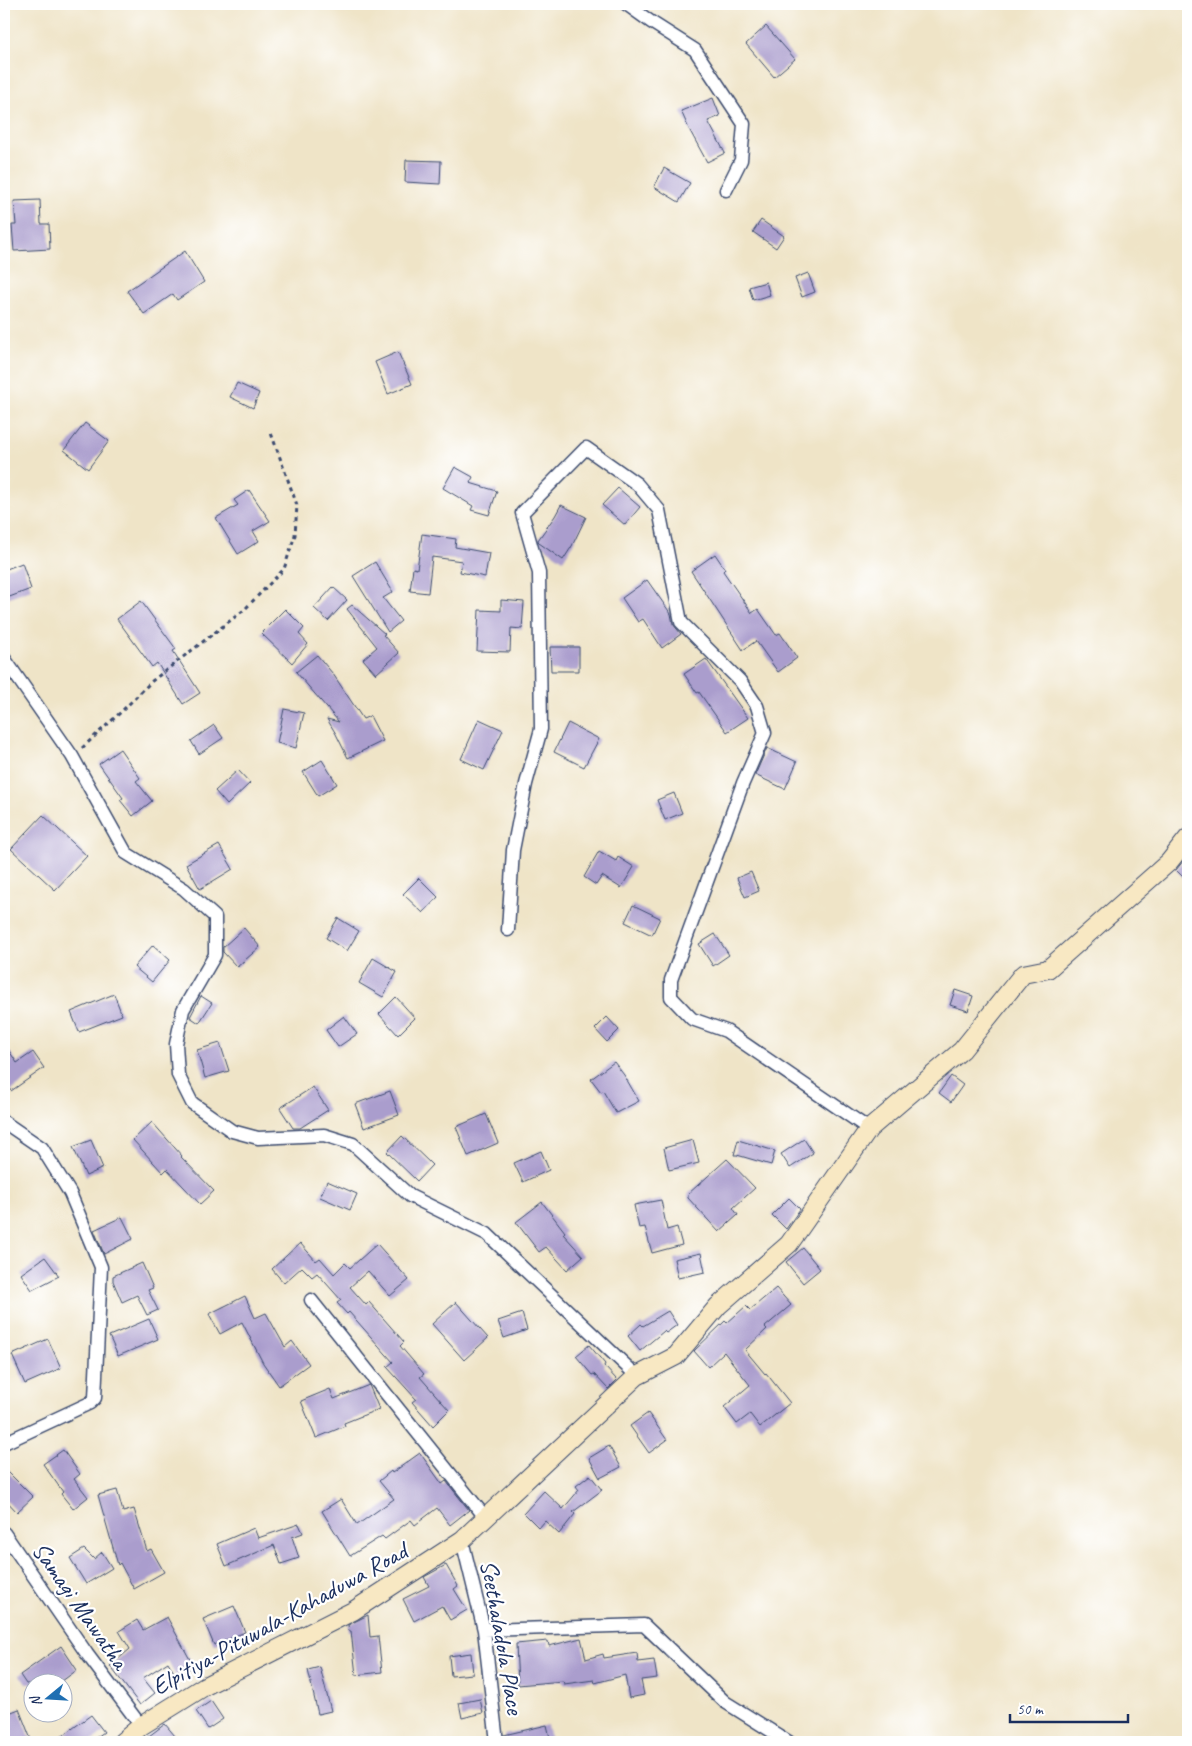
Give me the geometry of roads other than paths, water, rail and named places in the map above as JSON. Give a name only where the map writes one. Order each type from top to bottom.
[{"type":"street","points":[[626,4],[695,50],[744,124],[741,160],[726,190]]},
{"type":"street","points":[[508,930],[512,850],[526,784],[541,729],[539,574],[522,513],[586,448],[637,484],[659,510],[681,622],[740,681],[758,706],[765,733],[743,783],[671,980],[670,997],[692,1019],[726,1031],[869,1129]]},
{"type":"street","points":[[4,658],[72,756],[126,853],[184,890],[215,917],[215,955],[183,1010],[176,1044],[178,1075],[192,1103],[232,1131],[258,1138],[324,1135],[353,1144],[410,1196],[487,1234],[637,1376]]},
{"type":"street","name":"Elpitiya-Pituwala-Kahaduwa Road","points":[[122,1742],[141,1726],[205,1686],[353,1611],[462,1540],[637,1376],[676,1356],[718,1306],[789,1244],[869,1129],[962,1050],[1023,974],[1048,969],[1170,862],[1188,838]]},
{"type":"street","points":[[4,1122],[42,1148],[70,1193],[101,1267],[95,1398],[90,1403],[4,1443]]},
{"type":"street","points":[[311,1300],[485,1517]]},
{"type":"street","name":"Samagi Mawatha","points":[[4,1533],[86,1654],[141,1726]]},
{"type":"street","name":"Seethaladola Place","points":[[462,1540],[484,1630],[497,1742]]},
{"type":"street","points":[[484,1630],[644,1625],[725,1702],[789,1742]]}]
